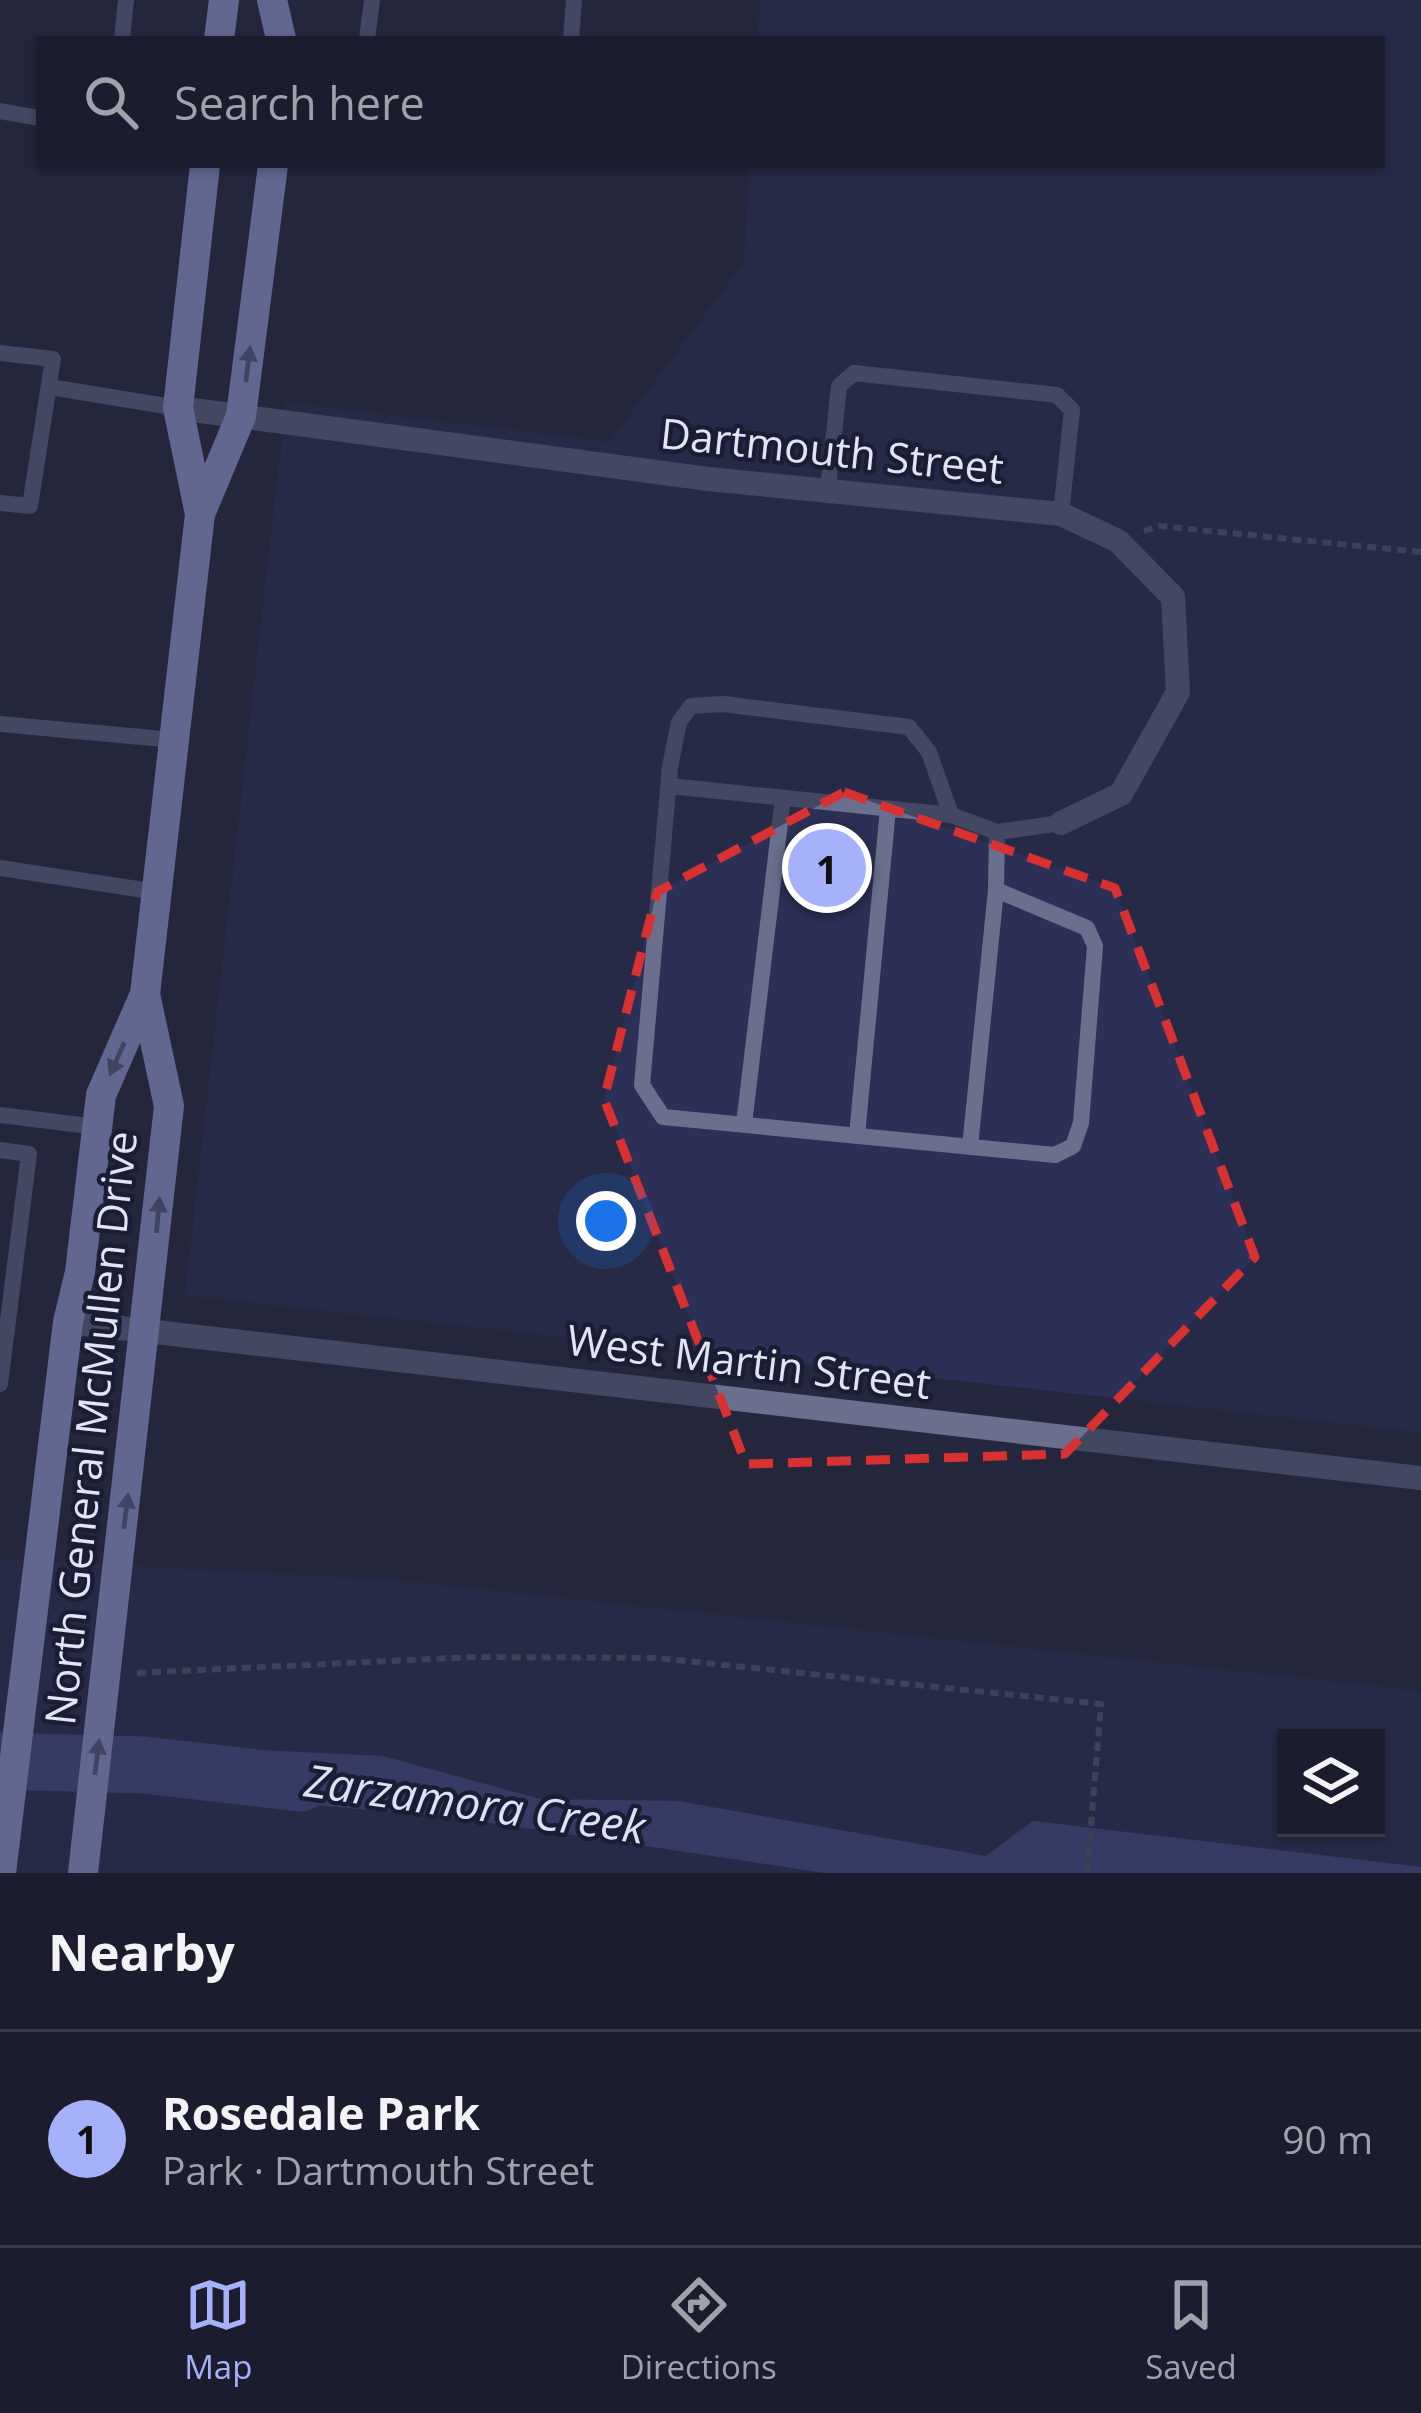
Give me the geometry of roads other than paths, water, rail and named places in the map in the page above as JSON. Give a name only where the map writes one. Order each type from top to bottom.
[{"type":"main road","points":[[220,36],[224,0]]},
{"type":"main road","points":[[272,0],[284,36]]},
{"type":"main road","points":[[286,36],[293,0]]},
{"type":"main road","name":"North General McMullen Drive","points":[[200,514],[178,408],[205,168]]},
{"type":"main road","name":"North General McMullen Drive","points":[[1,1873],[68,1322],[80,1272],[101,1095],[145,994],[200,514],[241,416],[273,168]]},
{"type":"main road","name":"North General McMullen Drive","points":[[83,1873],[169,1106],[145,994]]},
{"type":"street","name":"Dartmouth Street","points":[[178,408],[708,479],[1061,514],[1118,541],[1173,597],[1178,692],[1120,794],[1060,824]]},
{"type":"street","name":"West Martin Street","points":[[68,1322],[1421,1478]]},
{"type":"lane","points":[[122,36],[126,0]]},
{"type":"lane","points":[[367,36],[372,0]]},
{"type":"lane","points":[[571,36],[574,0]]},
{"type":"lane","points":[[0,111],[36,117]]},
{"type":"lane","points":[[0,353],[52,358],[30,506],[0,503]]},
{"type":"lane","points":[[828,489],[839,386],[854,373],[1057,395],[1072,410],[1061,514]]},
{"type":"lane","points":[[50,387],[178,408]]},
{"type":"lane","points":[[951,815],[929,752],[909,727],[723,704],[692,706],[679,722],[669,786],[642,1085],[662,1117],[1055,1155],[1073,1146],[1082,1124],[1095,946],[1087,928],[996,890]]},
{"type":"lane","points":[[0,724],[174,740]]},
{"type":"lane","points":[[669,786],[951,815],[997,832],[1060,824]]},
{"type":"lane","points":[[743,1124],[783,798]]},
{"type":"lane","points":[[857,1135],[888,808]]},
{"type":"lane","points":[[970,1147],[996,890],[997,832]]},
{"type":"lane","points":[[0,868],[157,892]]},
{"type":"lane","points":[[0,1115],[97,1127]]},
{"type":"lane","points":[[0,1384],[29,1154],[8,1151],[24,1118]]},
{"type":"water","points":[[241,1749],[383,1756],[540,1799],[678,1801],[986,1856],[1033,1821],[1421,1867],[1421,1873],[825,1873],[446,1816],[227,1798],[226,1776]]},
{"type":"waterway","name":"Zarzamora Creek","points":[[0,1761],[144,1765],[301,1783]]},
{"type":"place","name":"Rosedale Park","points":[[827,868]]}]
